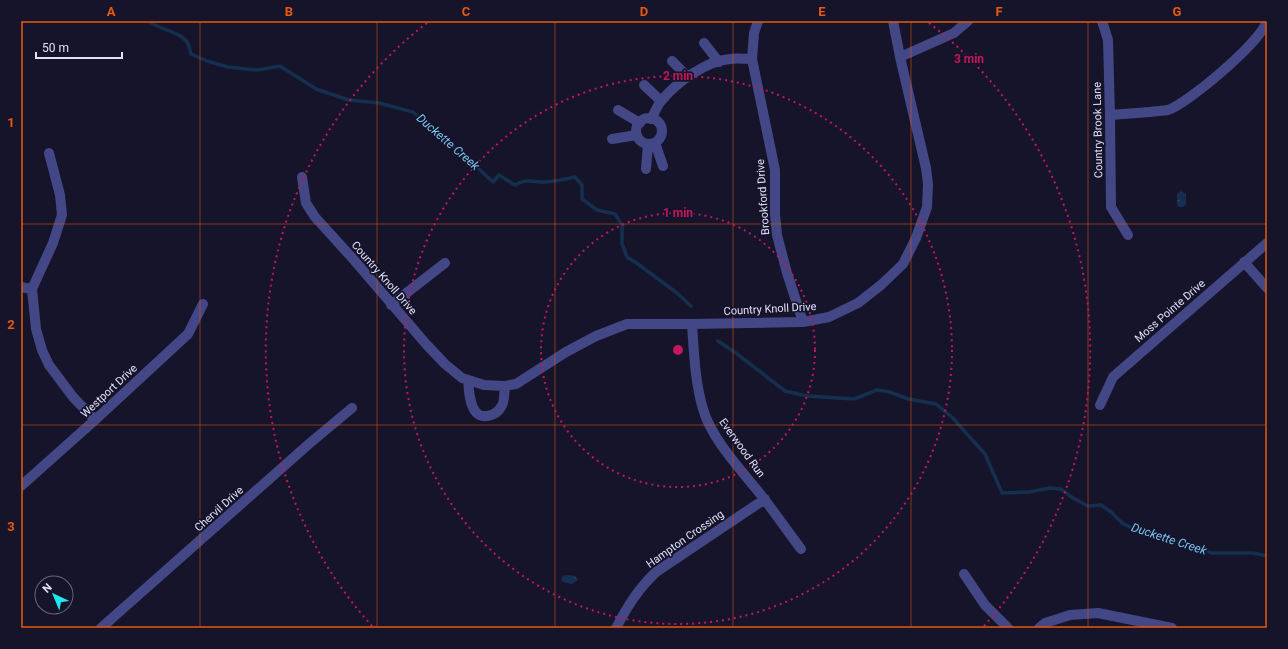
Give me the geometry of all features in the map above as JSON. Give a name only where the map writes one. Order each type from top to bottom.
[{"type":"street","name":"Brookford Drive","points":[[758,21],[754,33],[752,59],[775,170],[775,214],[777,235],[787,274],[803,322]]},
{"type":"street","name":"Country Knoll Drive","points":[[302,177],[306,203],[315,217],[354,260],[391,305],[445,364],[462,378],[484,385],[505,386],[516,384],[572,349],[596,336],[626,324],[803,322],[829,317],[858,303],[903,264],[916,238],[927,207],[928,184],[926,168],[893,21]]},
{"type":"street","points":[[900,57],[954,33],[968,21]]},
{"type":"street","name":"Country Brook Lane","points":[[1102,21],[1108,40],[1111,207],[1128,235]]},
{"type":"street","points":[[1110,115],[1167,110],[1179,105],[1196,94],[1253,44],[1266,26],[1266,21]]},
{"type":"street","points":[[704,43],[718,62]]},
{"type":"street","points":[[651,119],[661,101],[688,77],[711,64],[718,62],[729,59],[752,59]]},
{"type":"street","points":[[672,60],[688,77]]},
{"type":"street","points":[[644,85],[661,101]]},
{"type":"street","points":[[618,110],[640,123]]},
{"type":"street","points":[[651,119],[660,124],[662,131],[660,139],[651,143],[642,142],[637,135],[637,130],[640,123],[644,120],[651,119]]},
{"type":"street","points":[[612,139],[637,135]]},
{"type":"street","points":[[651,143],[663,166]]},
{"type":"street","points":[[646,169],[651,143]]},
{"type":"street","points":[[49,153],[60,194],[62,215],[53,243],[32,288],[36,329],[42,350],[50,365],[73,397],[95,420]]},
{"type":"street","name":"Moss Pointe Drive","points":[[1100,405],[1113,377],[1267,243]]},
{"type":"street","points":[[1244,262],[1267,288]]},
{"type":"street","points":[[391,305],[445,263]]},
{"type":"street","points":[[21,287],[32,288]]},
{"type":"street","name":"Westport Drive","points":[[21,486],[188,334],[203,304]]},
{"type":"street","name":"Everwood Run","points":[[692,324],[695,372],[703,410],[710,426],[748,480],[765,499],[801,549]]},
{"type":"street","points":[[468,380],[470,397],[474,409],[478,414],[484,416],[494,414],[502,407],[505,386]]},
{"type":"street","name":"Chervil Drive","points":[[101,628],[310,443],[352,408]]},
{"type":"street","name":"Hampton Crossing","points":[[616,628],[630,602],[643,584],[656,572],[765,499]]},
{"type":"street","points":[[964,574],[985,605],[1008,628]]},
{"type":"street","points":[[1039,628],[1045,623],[1070,615],[1098,613],[1172,628]]},
{"type":"water","points":[[1181,191],[1186,194],[1186,204],[1183,207],[1179,207],[1177,204],[1177,194]]},
{"type":"water","points":[[563,576],[575,576],[578,580],[572,584],[563,582],[561,579]]},
{"type":"waterway","name":"Duckette Creek","points":[[148,21],[179,35],[187,42],[191,54],[207,61],[228,67],[257,70],[280,66],[316,89],[349,100],[379,103],[413,112],[493,182],[499,175],[515,185],[526,181],[546,182],[575,177],[582,185],[582,199],[597,210],[615,214],[622,225],[622,244],[627,257],[677,293],[691,306]]},
{"type":"waterway","name":"Duckette Creek","points":[[718,341],[785,391],[807,396],[854,399],[877,390],[890,392],[908,399],[936,404],[953,418],[985,454],[1002,493],[1029,492],[1050,488],[1061,489],[1073,498],[1088,506],[1101,505],[1122,523],[1136,530],[1167,540],[1198,546],[1211,553],[1253,553],[1267,556]]}]
